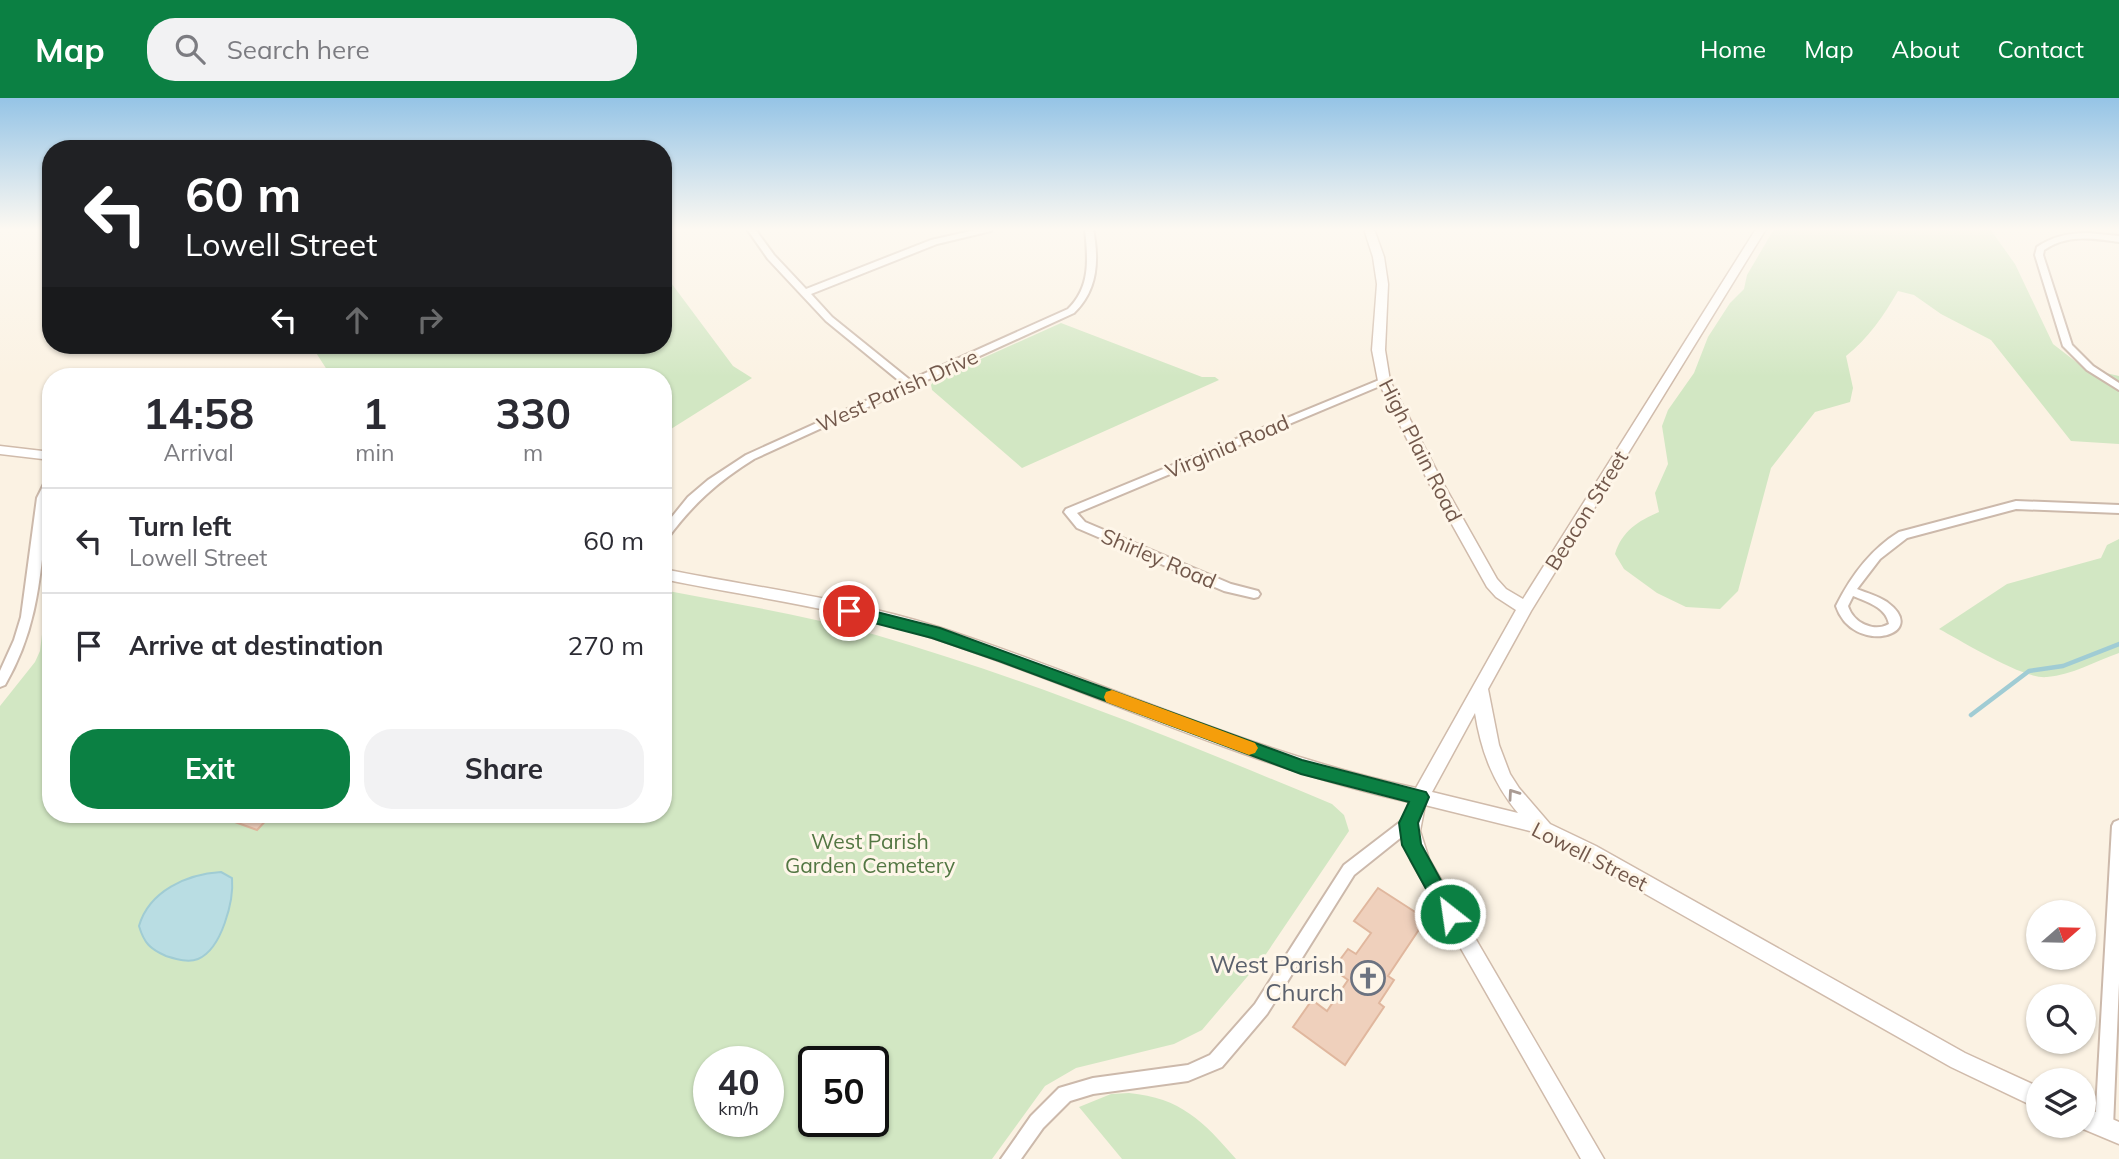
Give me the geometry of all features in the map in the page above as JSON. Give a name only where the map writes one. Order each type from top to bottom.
[{"type":"main road","name":"High Plain Road","points":[[1382,279],[1383,307],[1377,338],[1378,363],[1384,381],[1437,485],[1492,583],[1501,593],[1525,608]]},
{"type":"main road","name":"Beacon Street","points":[[1409,823],[1420,797],[1525,608],[1730,279]]},
{"type":"main road","points":[[0,450],[42,455]]},
{"type":"main road","name":"Lowell Street","points":[[672,577],[862,614],[934,632],[1301,767],[1535,825],[1564,838],[1958,1060],[2026,1092]]},
{"type":"main road","points":[[1480,687],[1489,749],[1507,785],[1523,808],[1564,838]]},
{"type":"main road","points":[[1409,823],[1412,845],[1422,865],[1593,1159]]},
{"type":"street","points":[[792,279],[842,332],[909,384]]},
{"type":"street","points":[[805,293],[842,279]]},
{"type":"street","name":"West Parish Drive","points":[[672,524],[690,501],[722,473],[750,457],[1052,320],[1076,307],[1086,293],[1090,279]]},
{"type":"street","points":[[2046,279],[2068,346],[2090,368],[2119,387]]},
{"type":"street","name":"Virginia Road","points":[[1070,512],[1384,381]]},
{"type":"street","points":[[1851,591],[1864,571],[1895,540],[1924,528],[2015,505],[2119,509]]},
{"type":"street","points":[[0,682],[21,646],[27,624],[42,506]]},
{"type":"street","name":"Shirley Road","points":[[1070,512],[1081,525],[1228,587],[1254,594]]},
{"type":"street","points":[[1010,1159],[1037,1122],[1065,1094],[1093,1086],[1188,1073],[1216,1061],[1260,1010],[1349,870],[1409,823]]},
{"type":"street","points":[[2103,1126],[2119,826]]},
{"type":"green space","points":[[1746,279],[2022,279],[2053,344],[2084,368],[2119,376],[2119,444],[2071,441],[1991,340],[1941,314],[1914,295],[1898,291],[1875,326],[1846,356],[1853,388],[1850,402],[1815,412],[1771,468],[1738,591],[1720,609],[1686,607],[1657,593],[1624,569],[1615,554],[1626,533],[1644,519],[1659,512],[1655,493],[1668,464],[1662,426],[1668,410],[1694,373],[1708,337],[1730,303],[1744,289]]},
{"type":"green space","points":[[672,284],[733,366],[752,378],[672,428],[672,368],[326,368],[317,354],[672,354]]},
{"type":"green space","points":[[1061,323],[1202,377],[1215,377],[1219,380],[1022,468],[932,390],[931,385],[934,380]]},
{"type":"green space","points":[[2119,539],[2119,653],[2066,674],[2037,676],[2009,666],[1939,629],[2007,584],[2101,558],[2107,545]]},
{"type":"green space","name":"West Parish Garden Cemetery","points":[[672,592],[850,628],[1049,692],[1332,804],[1344,815],[1349,831],[1264,957],[1202,1030],[1174,1044],[1076,1068],[1045,1086],[992,1159],[0,1159],[0,706],[35,662],[40,651],[42,634],[42,823],[672,823]]},
{"type":"green space","points":[[1129,1093],[1163,1100],[1190,1114],[1213,1133],[1236,1159],[1122,1159],[1079,1107],[1111,1094]]},
{"type":"water","points":[[221,872],[232,878],[231,899],[220,935],[206,954],[194,960],[182,960],[166,956],[148,945],[139,926],[151,903],[160,894],[195,876]]},
{"type":"building","points":[[238,823],[264,823],[257,830]]},
{"type":"building","name":"West Parish Church","points":[[1378,888],[1426,919],[1388,976],[1394,980],[1379,1003],[1384,1007],[1345,1065],[1293,1027],[1312,1000],[1327,1011],[1348,980],[1333,969],[1348,949],[1356,954],[1371,933],[1354,921]]},
{"type":"waterway","points":[[1971,715],[2029,671],[2063,666],[2119,644]]},
{"type":"slow traffic","points":[[1112,697],[1249,748]]},
{"type":"place","name":"West Parish Church","points":[[1368,978]]},
{"type":"route","points":[[849,611],[934,632],[1301,767],[1420,797],[1409,823],[1412,845],[1450,914]]}]
